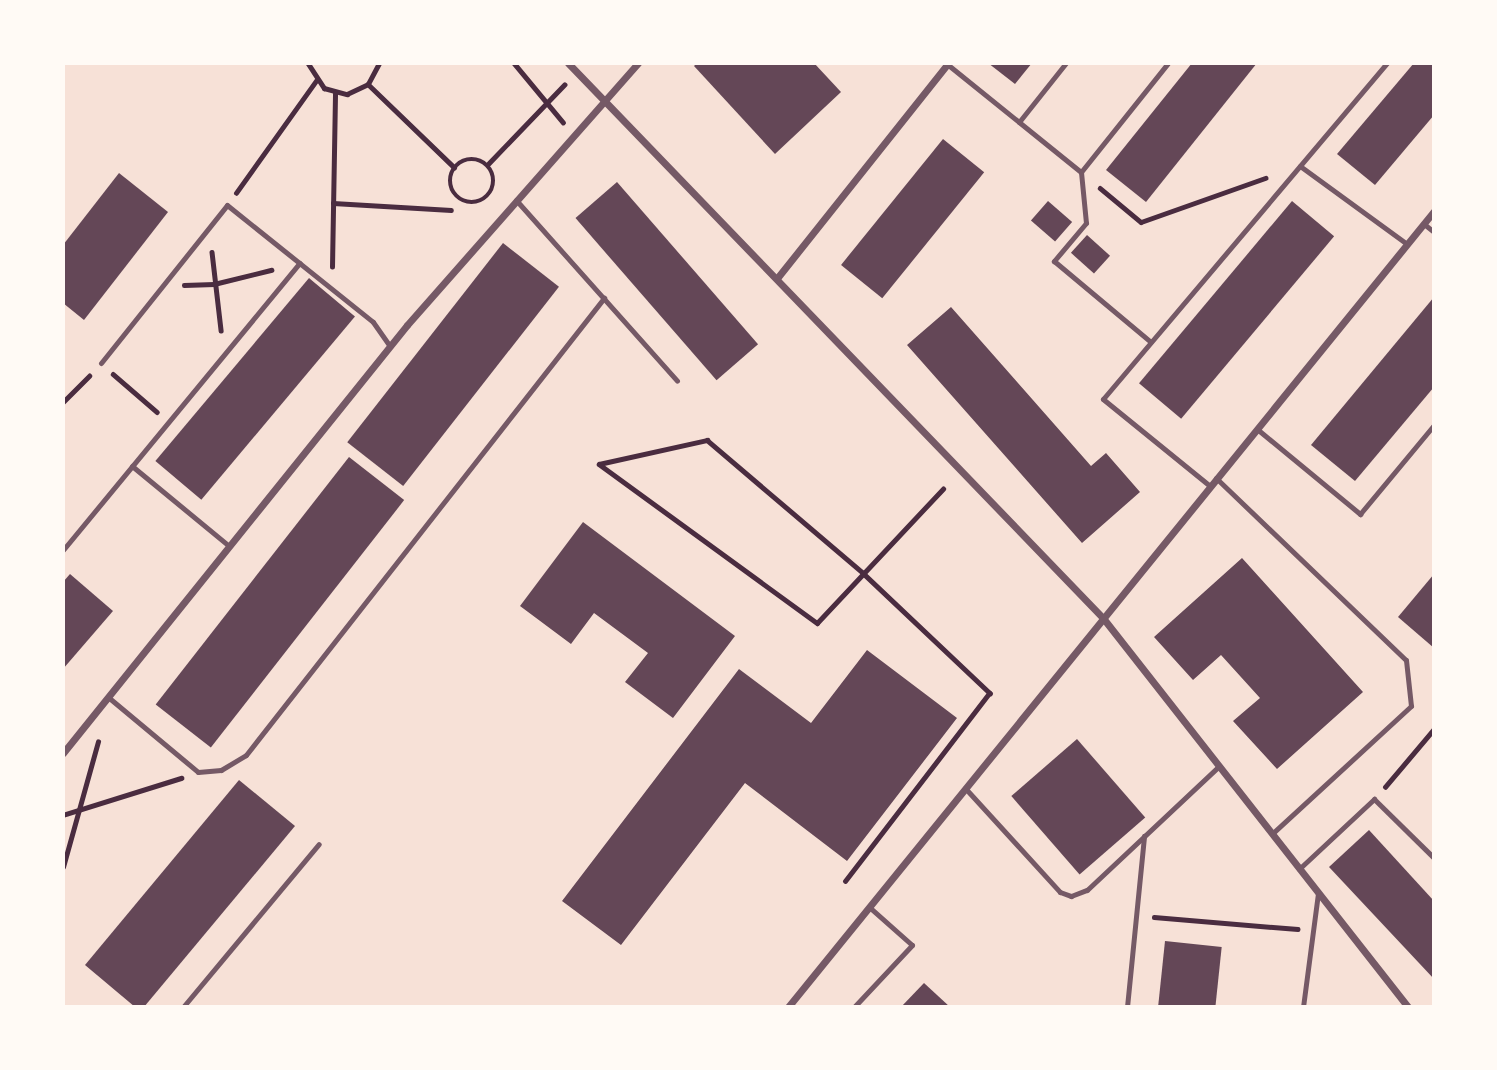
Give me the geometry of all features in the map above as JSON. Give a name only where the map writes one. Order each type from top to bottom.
[{"type":"street","points":[[568,63],[604,105],[778,276],[1103,618],[1408,1007]]},
{"type":"street","points":[[63,753],[390,346],[572,134],[604,105],[638,63]]},
{"type":"street","points":[[778,276],[948,64]]},
{"type":"street","points":[[788,1007],[1434,211]]},
{"type":"lane","points":[[1019,122],[1066,63]]},
{"type":"lane","points":[[1151,342],[1054,261],[1086,223],[1081,172],[1168,63]]},
{"type":"lane","points":[[1210,486],[1103,399],[1387,63]]},
{"type":"lane","points":[[948,64],[1081,172]]},
{"type":"lane","points":[[1300,166],[1407,244]]},
{"type":"lane","points":[[516,200],[677,381]]},
{"type":"lane","points":[[101,363],[227,205],[373,322],[390,346]]},
{"type":"lane","points":[[1424,224],[1434,232]]},
{"type":"lane","points":[[63,550],[300,263]]},
{"type":"lane","points":[[108,697],[198,772],[221,770],[246,755],[604,298]]},
{"type":"lane","points":[[1257,429],[1360,514],[1434,425]]},
{"type":"lane","points":[[132,466],[229,546]]},
{"type":"lane","points":[[1216,478],[1406,660],[1411,706],[1272,834]]},
{"type":"lane","points":[[965,788],[1060,891],[1071,896],[1087,890],[1219,766]]},
{"type":"lane","points":[[1299,869],[1374,799],[1434,858]]},
{"type":"lane","points":[[1127,1007],[1144,836]]},
{"type":"lane","points":[[183,1007],[319,844]]},
{"type":"lane","points":[[1303,1007],[1318,894]]},
{"type":"lane","points":[[854,1007],[912,945],[869,907]]},
{"type":"path","points":[[308,63],[316,81],[335,93],[347,94],[368,84],[379,63]]},
{"type":"path","points":[[514,63],[572,134]]},
{"type":"path","points":[[227,205],[316,81]]},
{"type":"path","points":[[368,84],[454,167]]},
{"type":"path","points":[[488,165],[562,88]]},
{"type":"path","points":[[332,288],[335,93]]},
{"type":"path","points":[[466,159],[488,165],[494,177],[492,191],[475,203],[461,201],[451,189],[454,167],[466,159]]},
{"type":"path","points":[[1081,172],[1141,222],[1300,166]]},
{"type":"path","points":[[333,204],[451,210]]},
{"type":"path","points":[[210,226],[214,284],[224,354]]},
{"type":"path","points":[[162,287],[214,284],[300,263]]},
{"type":"path","points":[[63,402],[101,363],[169,422]]},
{"type":"path","points":[[846,881],[990,693],[863,573],[707,440],[599,464],[817,623],[863,573],[943,489]]},
{"type":"path","points":[[1374,799],[1434,729]]},
{"type":"path","points":[[63,867],[99,737]]},
{"type":"path","points":[[63,815],[198,772]]},
{"type":"path","points":[[1136,916],[1313,930]]},
{"type":"building","points":[[697,63],[814,63],[841,92],[775,154],[694,66]]},
{"type":"building","points":[[988,63],[1032,63],[1015,84]]},
{"type":"building","points":[[1192,63],[1257,63],[1146,202],[1106,170]]},
{"type":"building","points":[[1414,63],[1434,63],[1434,115],[1375,185],[1337,154]]},
{"type":"building","points":[[943,139],[984,172],[882,298],[841,265]]},
{"type":"building","points":[[119,173],[168,212],[84,320],[63,303],[63,245]]},
{"type":"building","points":[[617,182],[758,344],[717,380],[575,218]]},
{"type":"building","points":[[1048,201],[1072,222],[1055,242],[1031,221]]},
{"type":"building","points":[[1292,201],[1334,236],[1181,419],[1139,383]]},
{"type":"building","points":[[1087,235],[1110,256],[1094,274],[1071,253]]},
{"type":"building","points":[[503,243],[559,287],[403,486],[347,442]]},
{"type":"building","points":[[309,278],[355,317],[201,500],[155,461]]},
{"type":"building","points":[[1434,297],[1434,387],[1355,481],[1311,445]]},
{"type":"building","points":[[951,307],[1091,466],[1106,453],[1140,492],[1082,543],[907,345]]},
{"type":"building","points":[[349,457],[404,500],[211,748],[156,704]]},
{"type":"building","points":[[583,522],[735,636],[673,718],[625,682],[648,653],[594,613],[571,644],[520,606]]},
{"type":"building","points":[[1242,558],[1363,692],[1277,769],[1233,721],[1260,698],[1221,655],[1193,680],[1154,637]]},
{"type":"building","points":[[70,574],[113,611],[63,669],[63,582]]},
{"type":"building","points":[[1434,574],[1434,648],[1398,617]]},
{"type":"building","points":[[867,650],[957,718],[847,861],[745,783],[621,945],[562,901],[739,669],[811,723]]},
{"type":"building","points":[[1077,739],[1145,817],[1080,875],[1011,796]]},
{"type":"building","points":[[239,780],[295,826],[144,1007],[135,1007],[85,965]]},
{"type":"building","points":[[1369,830],[1434,901],[1434,979],[1329,867]]},
{"type":"building","points":[[1165,941],[1222,947],[1215,1007],[1158,1007]]},
{"type":"building","points":[[924,983],[950,1007],[901,1007]]}]
